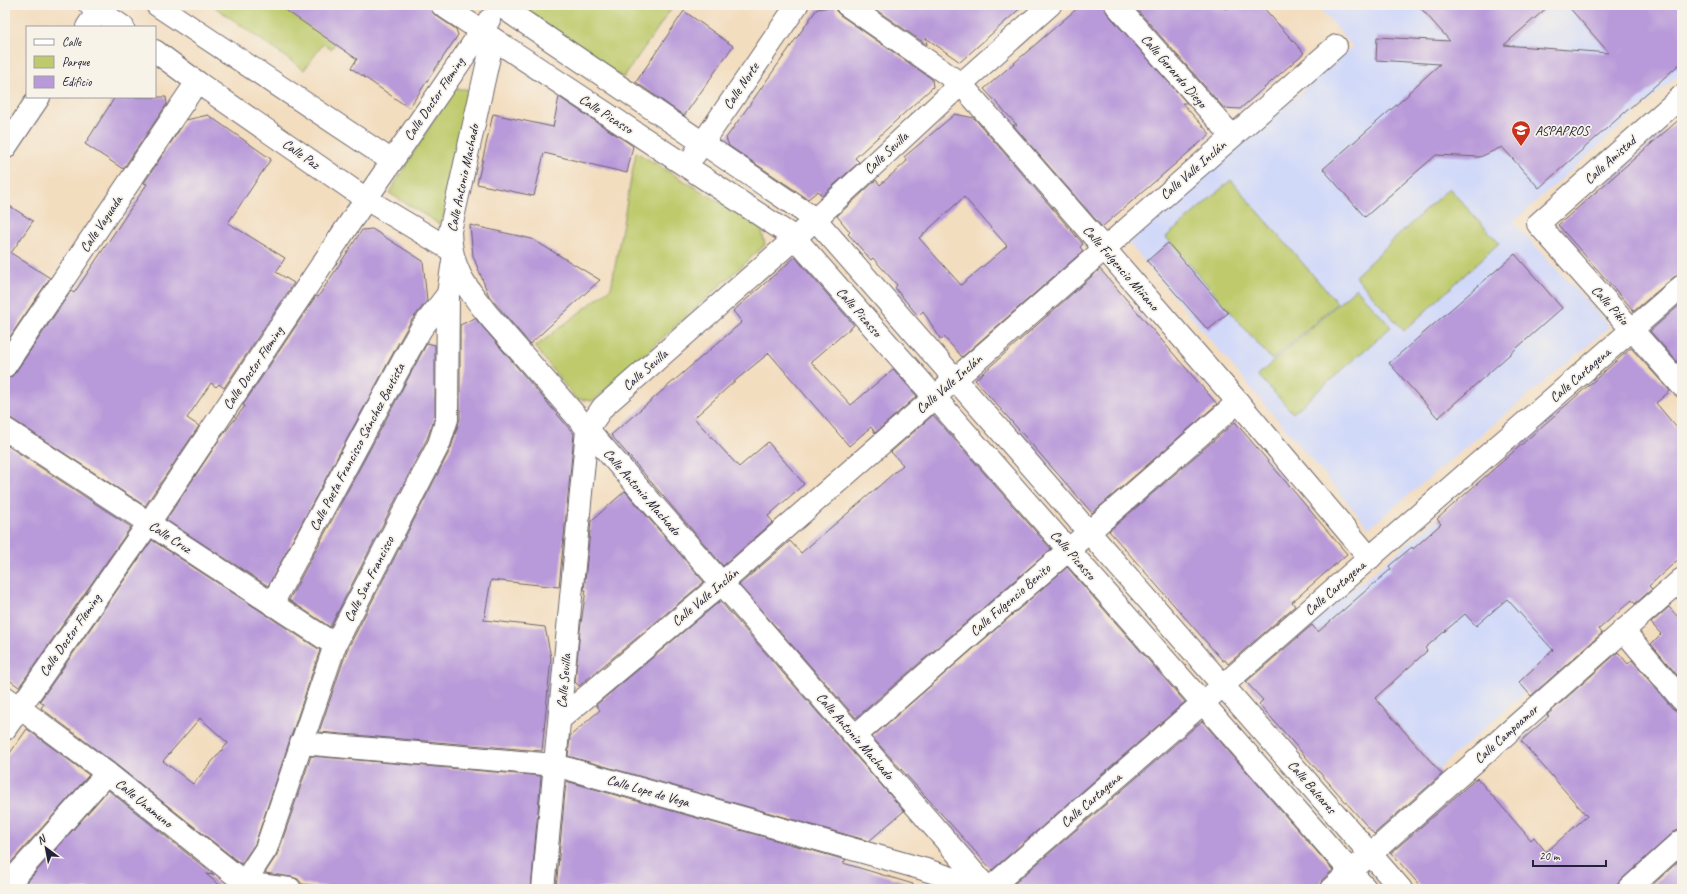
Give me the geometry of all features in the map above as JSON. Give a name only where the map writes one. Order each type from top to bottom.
[{"type":"street","points":[[157,5],[392,161]]},
{"type":"street","name":"Calle Picasso","points":[[442,5],[795,238],[1203,703]]},
{"type":"street","name":"Calle Doctor Fleming","points":[[5,729],[12,702],[149,523],[392,161],[487,35],[499,5]]},
{"type":"street","name":"Calle Picasso","points":[[499,5],[815,219],[1223,685]]},
{"type":"street","name":"Calle Norte","points":[[686,167],[797,5]]},
{"type":"street","name":"Calle Fulgencio Miñano","points":[[847,5],[961,84],[1238,402],[1370,558]]},
{"type":"street","name":"Calle Sevilla","points":[[543,889],[587,430],[604,407],[795,238],[961,84],[1050,5]]},
{"type":"street","name":"Calle Gerardo Diego","points":[[1116,5],[1232,136]]},
{"type":"street","points":[[95,12],[121,26]]},
{"type":"street","name":"Calle Antonio Machado","points":[[487,35],[450,231],[452,255],[460,276],[474,298],[587,430],[988,889]]},
{"type":"street","name":"Calle Valle Inclán","points":[[560,719],[721,584],[1103,248],[1336,46]]},
{"type":"street","name":"Calle Paz","points":[[156,52],[197,82],[366,199],[452,255]]},
{"type":"street","name":"Calle Vaguada","points":[[5,366],[197,82]]},
{"type":"street","name":"Calle Amistad","points":[[1538,224],[1682,96]]},
{"type":"street","points":[[5,148],[39,98]]},
{"type":"street","name":"Calle Pikio","points":[[1538,224],[1682,386]]},
{"type":"street","name":"Calle San Francisco","points":[[243,886],[266,849],[335,645],[439,444],[443,432],[447,419],[448,294],[452,255]]},
{"type":"street","name":"Calle Cartagena","points":[[988,889],[1682,286]]},
{"type":"street","name":"Calle Poeta Francisco Sánchez Bautista","points":[[272,604],[409,350],[421,329],[448,294]]},
{"type":"street","name":"Calle Fulgencio Benito","points":[[855,736],[1238,402]]},
{"type":"street","name":"Calle Cruz","points":[[5,429],[335,645]]},
{"type":"street","name":"Calle Campoamor","points":[[1332,889],[1682,579]]},
{"type":"street","points":[[1623,630],[1682,700]]},
{"type":"street","name":"Calle Baleares","points":[[1223,685],[1400,889]]},
{"type":"street","name":"Calle Unamuno","points":[[12,702],[107,773],[243,886]]},
{"type":"street","name":"Calle Baleares","points":[[1203,703],[1366,889]]},
{"type":"street","name":"Calle Lope de Vega","points":[[301,743],[555,765],[923,869],[988,889]]},
{"type":"street","points":[[5,888],[107,773]]},
{"type":"street","points":[[923,869],[944,839]]},
{"type":"street","points":[[1629,889],[1682,841]]},
{"type":"street","points":[[243,886],[290,889]]},
{"type":"shaded area","points":[[1317,5],[1682,5],[1682,72],[1513,222],[1610,327],[1369,528],[1128,242],[1353,47]]},
{"type":"shaded area","points":[[1437,519],[1562,660],[1438,769],[1311,624]]},
{"type":"green space","points":[[212,5],[362,5],[331,49],[323,44],[304,70]]},
{"type":"green space","points":[[519,5],[674,5],[623,78]]},
{"type":"green space","points":[[453,89],[467,89],[472,104],[441,225],[389,193]]},
{"type":"green space","points":[[636,152],[761,227],[765,245],[593,401],[576,399],[535,347],[611,288]]},
{"type":"green space","points":[[1231,180],[1337,303],[1272,360],[1166,237]]},
{"type":"green space","points":[[1449,188],[1499,243],[1404,331],[1355,276]]},
{"type":"green space","points":[[1356,288],[1391,327],[1293,413],[1258,375]]},
{"type":"building","points":[[278,5],[426,5],[435,15],[456,29],[458,35],[409,108],[351,68],[357,59]]},
{"type":"building","points":[[869,5],[1024,5],[960,62],[926,38],[927,45]]},
{"type":"building","points":[[1081,5],[1104,5],[1107,13],[1187,103],[1182,103],[1210,134],[1102,227],[1013,125],[1017,125],[984,89]]},
{"type":"building","points":[[1133,5],[1222,5],[1225,9],[1238,5],[1261,5],[1304,53],[1240,109],[1224,108]]},
{"type":"building","name":"ASPAPROS","points":[[1418,5],[1550,5],[1504,45],[1609,53],[1567,5],[1682,5],[1682,62],[1539,188],[1502,147],[1480,157],[1436,155],[1365,217],[1323,169],[1409,94],[1408,93],[1440,64],[1376,60],[1377,37],[1450,41]]},
{"type":"building","points":[[835,6],[836,11],[840,15],[932,79],[933,87],[855,158],[859,162],[822,196],[818,191],[808,199],[729,146],[726,138],[817,9]]},
{"type":"building","points":[[684,11],[733,46],[684,116],[636,82]]},
{"type":"building","points":[[166,97],[167,104],[123,169],[85,144],[114,98]]},
{"type":"building","points":[[559,97],[633,146],[627,173],[544,153],[534,196],[477,184],[493,114],[553,127]]},
{"type":"building","points":[[955,114],[974,118],[1083,244],[1080,247],[1083,251],[962,357],[944,337],[941,340],[923,311],[918,316],[895,288],[897,285],[873,258],[871,260],[848,234],[850,232],[837,216],[876,180],[880,185],[907,161],[904,157]],"holes":[[[964,197],[1007,246],[961,285],[919,238]]]},
{"type":"building","points":[[208,115],[271,159],[228,223],[285,258],[276,272],[294,283],[224,388],[219,384],[216,387],[211,383],[187,418],[199,426],[145,506],[12,419],[5,417],[5,378],[11,377],[15,373],[71,291],[74,293],[147,184],[144,183],[186,120]]},
{"type":"building","points":[[1682,117],[1682,274],[1674,277],[1634,311],[1558,225]]},
{"type":"building","points":[[5,203],[33,221],[11,253],[50,278],[5,344]]},
{"type":"building","points":[[470,225],[532,239],[600,280],[530,344],[489,296],[473,256]]},
{"type":"building","points":[[372,229],[423,261],[427,301],[411,321],[398,344],[268,586],[166,520],[219,440],[245,406],[243,405],[316,296],[318,297],[362,230]]},
{"type":"building","points":[[1168,243],[1228,313],[1208,330],[1147,261]]},
{"type":"building","points":[[1515,254],[1562,308],[1438,418],[1389,363]]},
{"type":"building","points":[[795,257],[854,325],[811,362],[851,405],[893,369],[917,396],[875,433],[871,427],[849,446],[769,353],[736,380],[694,418],[739,467],[768,442],[804,484],[768,516],[773,522],[723,566],[611,435],[742,322],[733,311]]},
{"type":"building","points":[[1100,269],[1217,404],[1092,513],[975,380]]},
{"type":"building","points":[[1682,303],[1682,367],[1650,331]]},
{"type":"building","points":[[475,318],[574,434],[559,587],[491,580],[484,620],[545,627],[551,658],[542,751],[319,732],[347,650],[451,448],[460,419],[460,325]]},
{"type":"building","points":[[427,343],[435,345],[435,417],[427,439],[330,627],[289,600]]},
{"type":"building","points":[[1631,348],[1670,391],[1656,403],[1682,434],[1682,556],[1649,586],[1652,589],[1635,604],[1632,600],[1599,629],[1602,633],[1531,696],[1519,682],[1553,650],[1507,599],[1476,626],[1465,614],[1425,648],[1427,651],[1375,698],[1442,774],[1374,834],[1259,704],[1263,700],[1246,682],[1312,625],[1318,632],[1391,569],[1389,566],[1412,547],[1413,549],[1441,524],[1437,519]]},
{"type":"building","points":[[933,415],[1051,549],[856,718],[739,585],[790,541],[801,553],[862,501],[903,465],[891,452]]},
{"type":"building","points":[[1235,422],[1347,554],[1292,602],[1295,606],[1228,664],[1225,660],[1223,661],[1109,531]]},
{"type":"building","points":[[5,444],[131,527],[19,687],[5,677]]},
{"type":"building","points":[[625,491],[704,582],[579,686],[575,682],[580,630],[586,590],[584,590],[591,521]]},
{"type":"building","points":[[152,540],[320,650],[255,844],[241,864],[114,763],[41,708],[44,704],[40,701]],"holes":[[[200,718],[228,743],[193,784],[163,761]]]},
{"type":"building","points":[[1067,567],[1185,702],[992,870],[872,737]]},
{"type":"building","points":[[720,601],[904,811],[869,841],[568,756],[570,736],[600,710],[596,705]]},
{"type":"building","points":[[1669,607],[1679,618],[1682,615],[1682,681],[1651,644],[1661,634],[1651,623]]},
{"type":"building","points":[[1618,652],[1628,664],[1632,660],[1672,708],[1677,712],[1682,712],[1682,829],[1674,832],[1621,880],[1617,885],[1617,889],[1423,889],[1391,853],[1477,778],[1531,840],[1534,837],[1546,852],[1587,816],[1521,741],[1549,716],[1547,715]]},
{"type":"building","points":[[1202,721],[1333,870],[1322,880],[1319,889],[1008,889]]},
{"type":"building","points":[[27,729],[89,775],[5,869],[5,760]]},
{"type":"building","points":[[311,756],[541,776],[531,889],[349,889],[302,884],[298,879],[292,877],[265,873],[278,853]]},
{"type":"building","points":[[566,781],[846,860],[843,863],[913,884],[912,889],[556,889]]},
{"type":"building","points":[[108,790],[214,875],[206,874],[224,889],[21,889]]},
{"type":"building","points":[[1682,858],[1682,889],[1648,889]]},
{"type":"place","name":"ASPAPROS","points":[[1521,147]]}]
